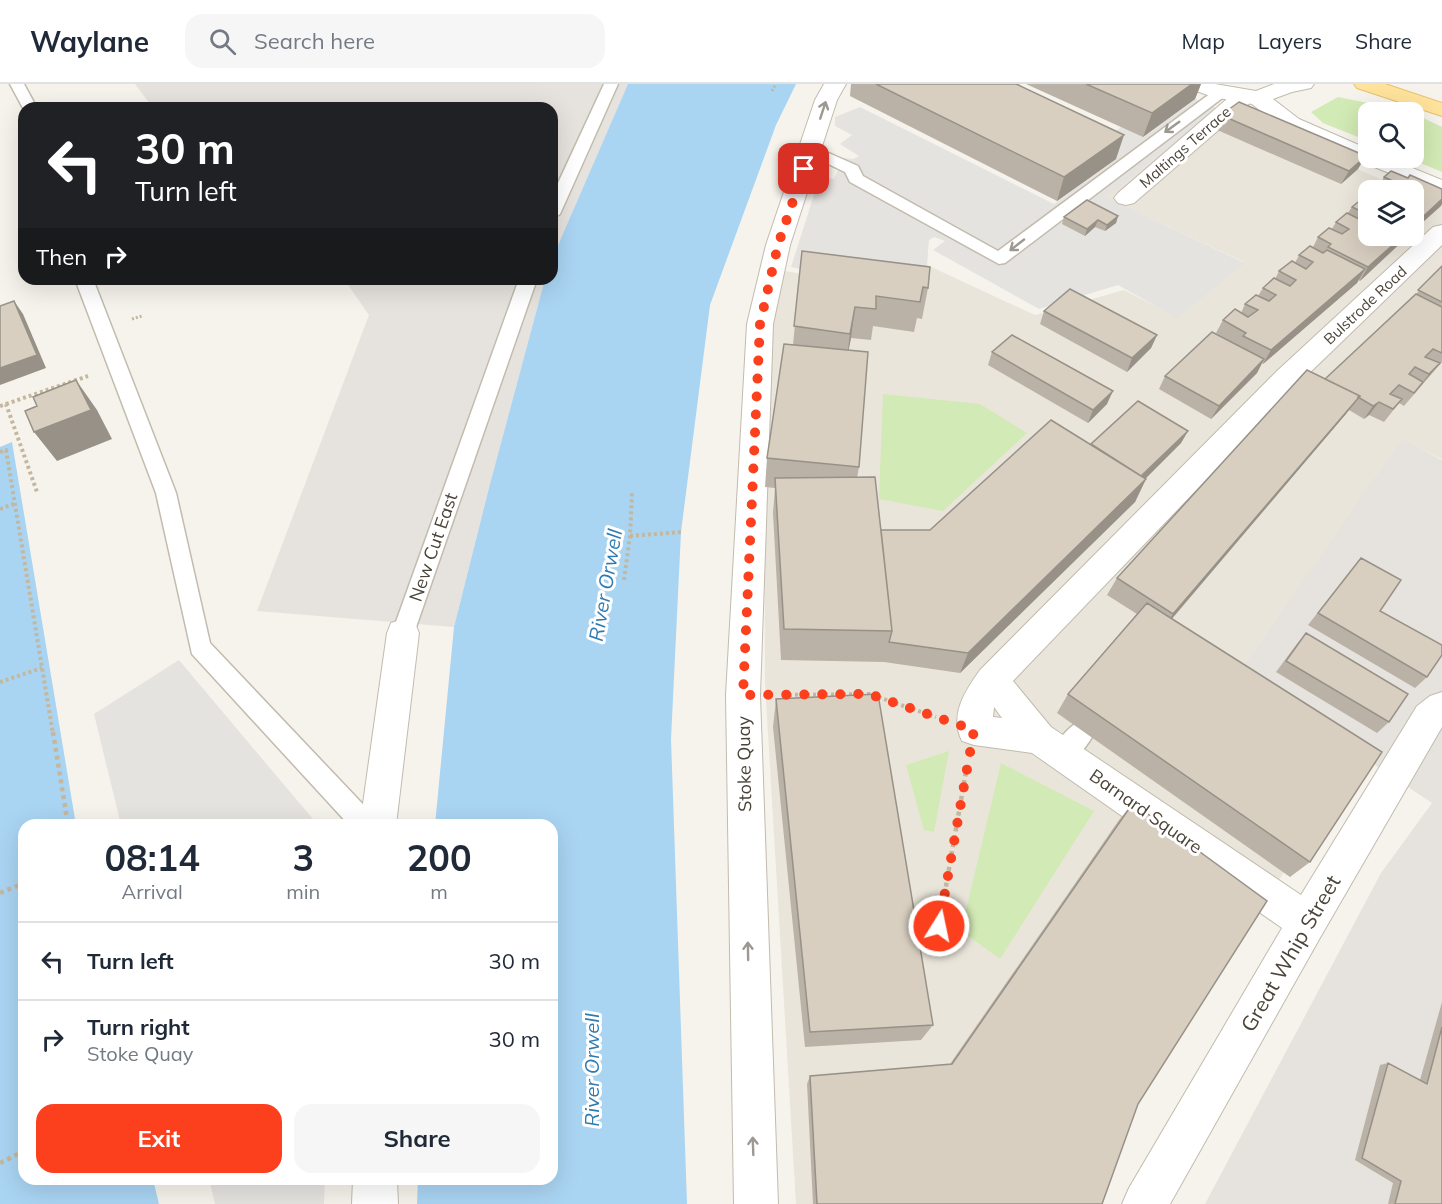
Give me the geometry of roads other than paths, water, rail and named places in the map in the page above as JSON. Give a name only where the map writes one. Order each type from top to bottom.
[{"type":"main road","points":[[1365,84],[1402,84]]},
{"type":"main road","points":[[1365,84],[1442,110]]},
{"type":"street","name":"Stoke Quay","points":[[756,1204],[743,695],[760,324],[778,245],[826,100],[835,84]]},
{"type":"street","points":[[1195,84],[1220,93],[1251,98],[1291,124],[1358,152]]},
{"type":"street","points":[[1251,98],[1294,85]]},
{"type":"street","name":"Maltings Terrace","points":[[1126,198],[1251,98]]},
{"type":"street","points":[[1395,168],[1442,188]]},
{"type":"street","name":"Bulstrode Road","points":[[974,730],[977,701],[992,680],[1287,378],[1442,232]]},
{"type":"street","name":"New Cut East","points":[[379,819],[403,633]]},
{"type":"street","points":[[992,680],[1062,741]]},
{"type":"street","name":"Great Whip Street","points":[[1145,1204],[1307,922],[1429,717],[1442,707]]},
{"type":"street","name":"Barnard Square","points":[[974,730],[1062,741],[1307,922]]},
{"type":"street","points":[[375,1185],[375,1204]]},
{"type":"lane","points":[[17,84],[27,102]]},
{"type":"lane","points":[[558,201],[611,84]]},
{"type":"lane","points":[[810,150],[852,169],[856,179],[999,259],[1220,93]]},
{"type":"lane","points":[[86,285],[166,493],[200,647],[360,819]]},
{"type":"lane","name":"New Cut East","points":[[403,633],[526,285]]},
{"type":"water","name":"River Orwell","points":[[628,84],[796,84],[776,125],[710,305],[681,532],[671,739],[687,1204],[417,1204],[418,1185],[558,1185],[558,819],[436,819],[454,627],[543,285],[558,285],[558,245]]},
{"type":"water","points":[[12,442],[75,819],[18,819],[18,1185],[154,1185],[159,1204],[0,1204],[0,447]]}]
